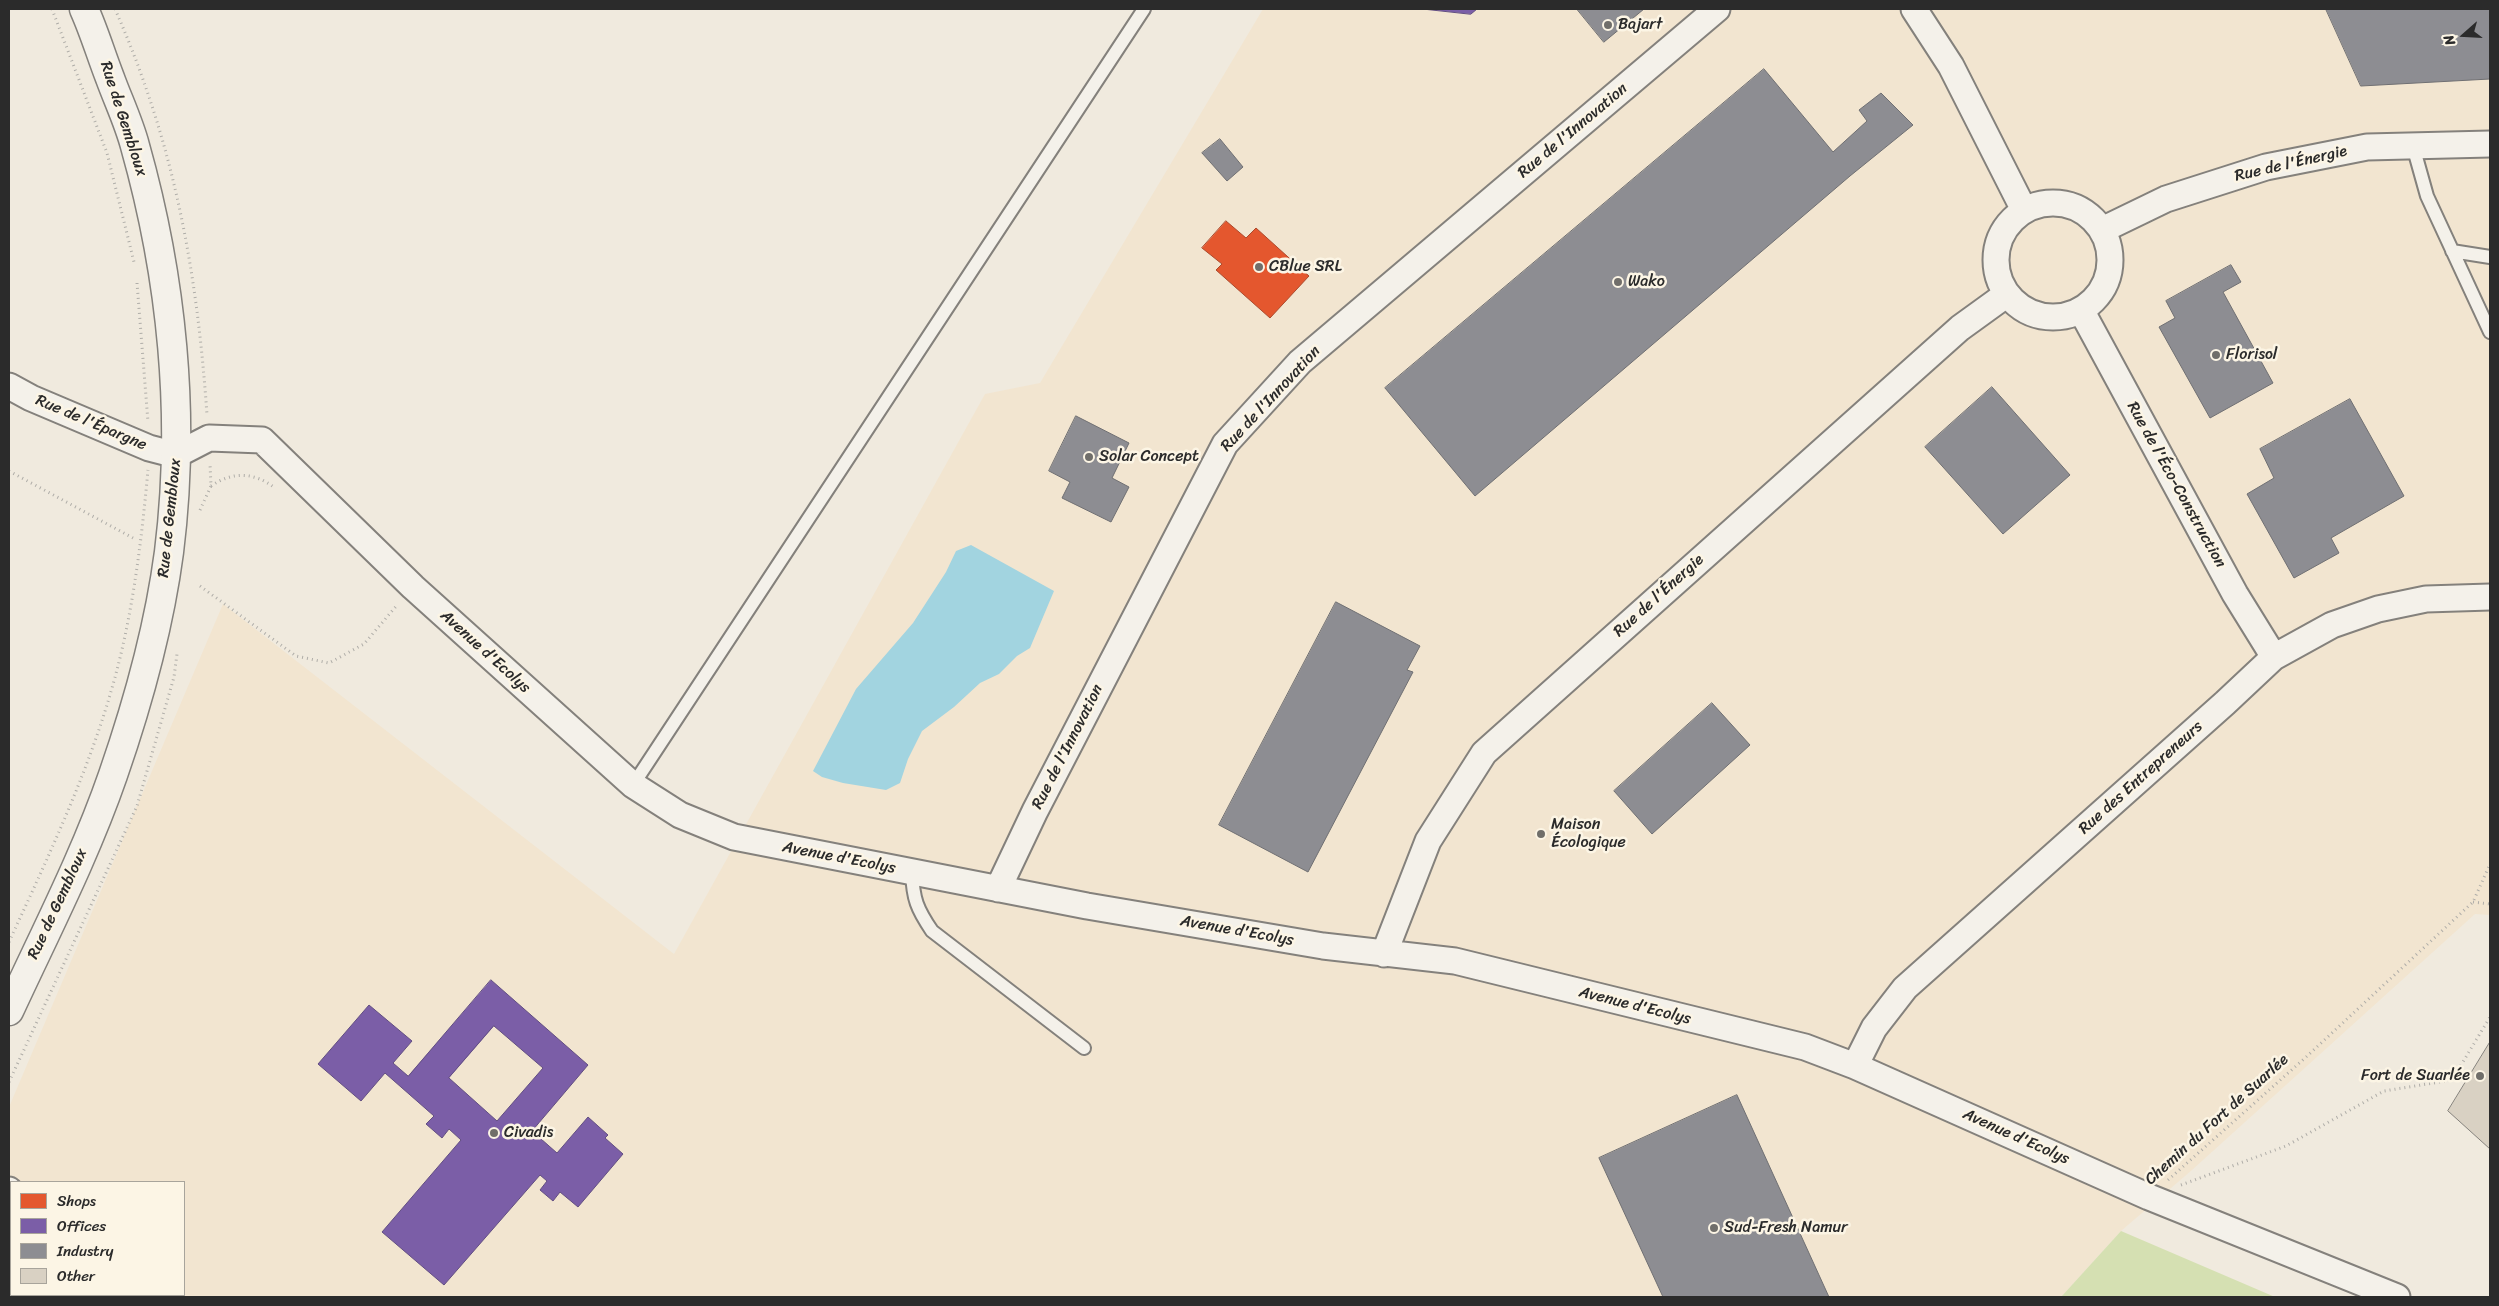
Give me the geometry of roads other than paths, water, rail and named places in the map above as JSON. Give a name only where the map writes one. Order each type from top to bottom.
[{"type":"main road","name":"Rue de Gembloux","points":[[9,1011],[83,851],[112,778],[135,707],[153,639],[169,552],[176,455],[176,387],[164,266],[135,145],[84,9]]},
{"type":"street","name":"Rue de l'Innovation","points":[[998,889],[1035,811],[1224,444],[1300,362],[1716,9]]},
{"type":"street","points":[[1914,9],[1952,66],[2024,210]]},
{"type":"street","name":"Rue de l'Énergie","points":[[2102,230],[2166,199],[2266,167],[2367,147],[2490,144]]},
{"type":"street","points":[[2047,202],[2066,204],[2084,211],[2102,230],[2110,251],[2110,271],[2105,285],[2097,298],[2081,310],[2061,317],[2040,316],[2019,307],[2007,294],[1996,269],[1997,246],[2007,225],[2024,210],[2047,202]]},
{"type":"street","name":"Rue de l'Énergie","points":[[1384,954],[1428,841],[1484,753],[1960,328],[2007,294]]},
{"type":"street","name":"Rue de l'Éco-Construction","points":[[2081,310],[2235,594],[2274,657]]},
{"type":"street","name":"Rue de l'Épargne","points":[[9,386],[31,398],[149,448],[176,455]]},
{"type":"street","name":"Avenue d'Ecolys","points":[[176,455],[209,438],[262,440],[413,587],[632,785],[680,815],[734,837],[1087,906],[1384,954],[1455,961],[1804,1047],[1855,1066],[2149,1197],[2397,1297]]},
{"type":"street","name":"Rue des Entrepreneurs","points":[[1855,1066],[1874,1028],[1905,988],[2218,710],[2274,657],[2332,625],[2378,609],[2426,599],[2490,597]]},
{"type":"lane","points":[[632,785],[1144,9]]},
{"type":"lane","points":[[2413,146],[2427,196],[2490,332]]},
{"type":"lane","points":[[2452,251],[2490,257]]},
{"type":"lane","points":[[912,872],[913,894],[918,911],[932,931],[1084,1048]]},
{"type":"water","points":[[971,545],[1054,591],[1030,648],[1017,656],[999,674],[980,683],[954,707],[922,731],[908,759],[900,783],[886,790],[843,783],[822,777],[813,771],[856,689],[913,623],[946,572],[956,551]]},
{"type":"place","name":"Bajart","points":[[1608,25]]},
{"type":"place","name":"CBlue SRL","points":[[1259,267]]},
{"type":"place","name":"Wako","points":[[1618,282]]},
{"type":"place","name":"Florisol","points":[[2216,355]]},
{"type":"place","name":"Solar Concept","points":[[1089,457]]},
{"type":"place","name":"Maison Écologique","points":[[1541,834]]},
{"type":"place","name":"Fort de Suarlée","points":[[2480,1076]]},
{"type":"place","name":"Civadis","points":[[494,1133]]},
{"type":"place","name":"Sud-Fresh Namur","points":[[1714,1228]]}]
